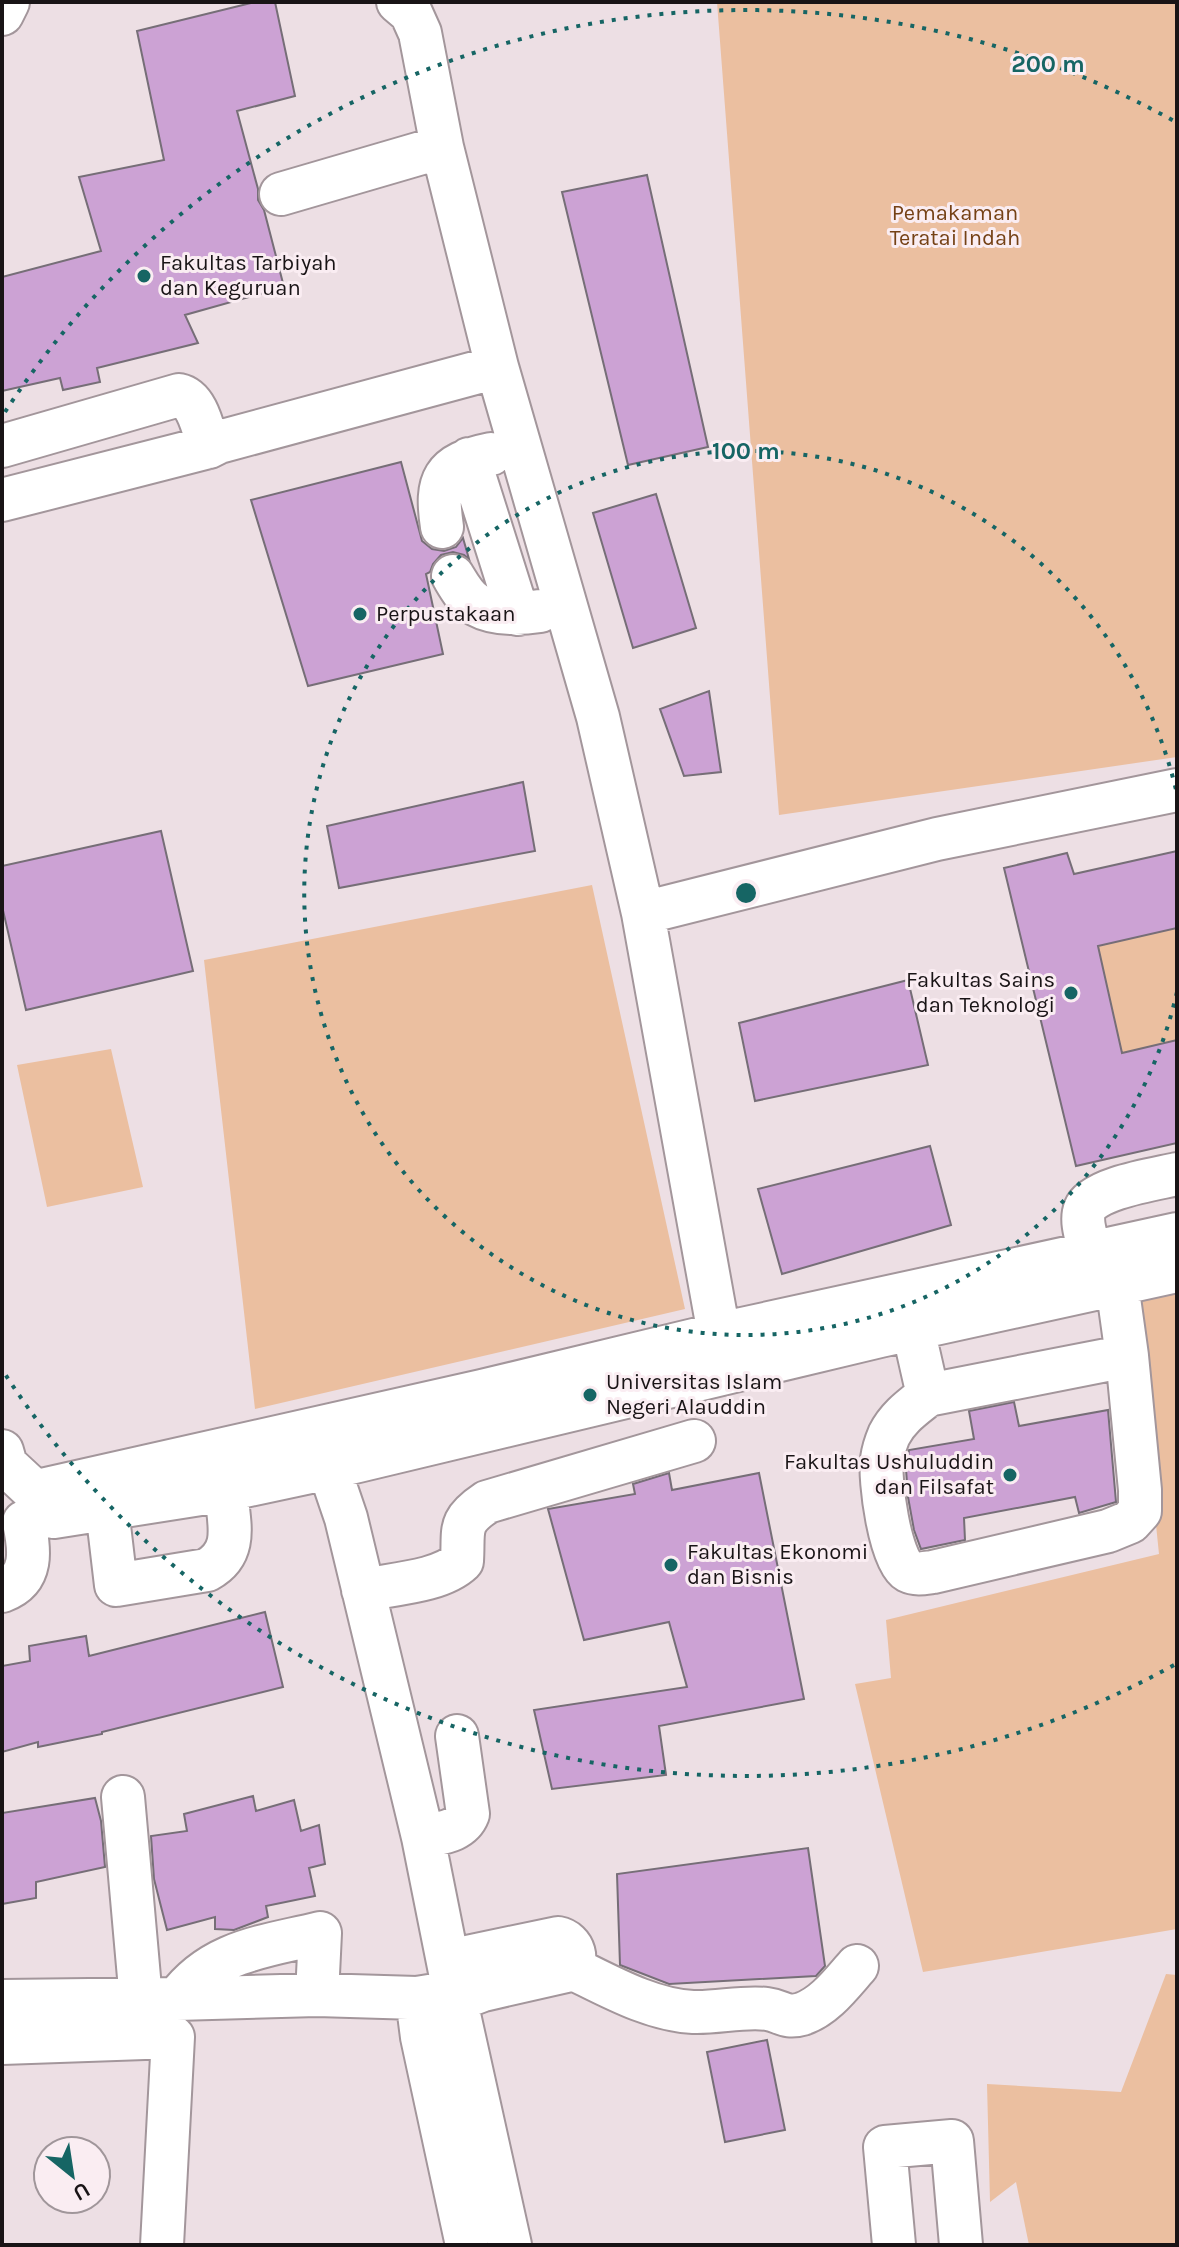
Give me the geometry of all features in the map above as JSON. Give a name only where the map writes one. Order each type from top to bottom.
[{"type":"street","points":[[2,14],[8,2]]},
{"type":"street","points":[[398,2],[411,13],[420,33],[442,147],[497,367],[598,717],[643,913],[719,1334]]},
{"type":"street","points":[[281,194],[442,147]]},
{"type":"street","points":[[2,500],[209,447],[497,367]]},
{"type":"street","points":[[2,446],[184,395],[192,403],[209,447]]},
{"type":"street","points":[[442,527],[438,500],[441,485],[451,470],[469,459],[520,448]]},
{"type":"street","points":[[469,459],[518,614]]},
{"type":"street","points":[[453,576],[462,591],[477,605],[518,614],[566,608]]},
{"type":"street","points":[[643,913],[937,839],[1177,790]]},
{"type":"street","points":[[1090,1252],[1083,1212],[1089,1202],[1115,1190],[1177,1174]]},
{"type":"street","points":[[31,1512],[408,1408],[719,1334],[1177,1234]]},
{"type":"street","points":[[31,1512],[107,1509],[226,1490],[913,1329],[1177,1271]]},
{"type":"street","points":[[1117,1284],[1127,1356],[1140,1511],[1130,1522],[1108,1531],[933,1572],[916,1574],[901,1565],[895,1553],[885,1509],[882,1461],[889,1435],[904,1414],[928,1395],[1127,1356]]},
{"type":"street","points":[[913,1329],[928,1395]]},
{"type":"street","points":[[363,1590],[420,1579],[455,1568],[462,1561],[461,1530],[471,1513],[487,1502],[694,1441]]},
{"type":"street","points":[[2,1451],[31,1512],[28,1567],[22,1577],[2,1591]]},
{"type":"street","points":[[329,1468],[346,1518],[423,1837],[510,2245]]},
{"type":"street","points":[[107,1509],[116,1585],[207,1570],[220,1563],[228,1551],[230,1537],[226,1490]]},
{"type":"street","points":[[423,1837],[458,1827],[468,1814],[457,1736]]},
{"type":"street","points":[[123,1797],[159,2000]]},
{"type":"street","points":[[159,2000],[227,1957],[320,1933],[317,1995]]},
{"type":"street","points":[[2,2001],[317,1995],[456,1983],[558,1938],[566,1939],[571,1944],[575,1962],[572,1968],[621,1992],[667,2008],[692,2012],[769,2009],[787,2017],[818,2006],[857,1966]]},
{"type":"street","points":[[456,1983],[422,2037],[467,2245]]},
{"type":"street","points":[[2,2043],[173,2037],[162,2245]]},
{"type":"street","points":[[894,2245],[885,2147],[952,2141],[961,2245]]},
{"type":"green space","name":"Pemakaman Teratai Indah","points":[[717,2],[1177,2],[1177,757],[779,815]]},
{"type":"green space","points":[[592,885],[685,1309],[255,1409],[204,960]]},
{"type":"green space","points":[[1177,928],[1177,1040],[1151,1046],[1126,1072],[1098,946]]},
{"type":"green space","points":[[111,1049],[143,1187],[47,1207],[17,1065]]},
{"type":"green space","points":[[1177,1283],[1177,1929],[923,1972],[855,1684],[891,1678],[886,1620],[1159,1554],[1132,1291]]},
{"type":"green space","points":[[1166,1974],[1177,1975],[1177,2245],[1029,2245],[1016,2182],[990,2202],[987,2084],[1121,2092]]},
{"type":"building","points":[[255,2],[275,2],[295,96],[237,111],[258,189],[258,200],[264,210],[284,287],[185,315],[198,343],[97,368],[100,382],[63,390],[60,378],[2,391],[2,277],[101,251],[79,177],[164,160],[137,31]]},
{"type":"building","points":[[647,175],[708,447],[628,465],[562,192]]},
{"type":"building","name":"Perpustakaan","points":[[401,462],[422,541],[432,549],[444,551],[456,547],[463,538],[469,559],[453,552],[441,555],[426,574],[443,654],[308,686],[251,500]]},
{"type":"building","points":[[656,494],[696,628],[633,648],[593,513]]},
{"type":"building","points":[[709,691],[721,772],[684,776],[660,709]]},
{"type":"building","points":[[523,782],[535,851],[339,888],[327,826]]},
{"type":"building","points":[[161,831],[193,971],[26,1010],[2,906],[2,866]]},
{"type":"building","name":"Fakultas Sains dan Teknologi","points":[[1177,851],[1177,928],[1098,946],[1122,1053],[1177,1040],[1177,1143],[1076,1166],[1004,868],[1067,853],[1074,874]]},
{"type":"building","points":[[908,980],[928,1065],[755,1101],[739,1023]]},
{"type":"building","points":[[930,1146],[951,1225],[782,1274],[758,1189]]},
{"type":"building","name":"Fakultas Ushuluddin dan Filsafat","points":[[1014,1402],[1019,1426],[1108,1410],[1116,1502],[1079,1513],[1075,1497],[964,1518],[965,1540],[921,1549],[908,1497],[906,1469],[909,1450],[974,1439],[969,1411]]},
{"type":"building","name":"Fakultas Ekonomi dan Bisnis","points":[[669,1473],[672,1490],[759,1473],[804,1699],[659,1726],[666,1775],[552,1789],[534,1710],[687,1687],[669,1622],[584,1640],[548,1509],[635,1494],[633,1484]]},
{"type":"building","points":[[265,1612],[283,1687],[102,1734],[38,1747],[38,1742],[2,1752],[2,1666],[30,1661],[29,1646],[86,1636],[89,1656]]},
{"type":"building","points":[[253,1796],[256,1811],[294,1800],[301,1831],[319,1825],[325,1864],[309,1868],[315,1896],[266,1906],[268,1917],[234,1930],[215,1929],[215,1917],[167,1930],[154,1879],[151,1836],[187,1831],[184,1814]]},
{"type":"building","points":[[95,1798],[101,1821],[105,1867],[36,1882],[36,1898],[2,1904],[2,1813]]},
{"type":"building","points":[[808,1848],[825,1966],[816,1976],[669,1984],[620,1965],[617,1874]]},
{"type":"building","points":[[767,2040],[785,2130],[725,2142],[707,2052]]},
{"type":"place","name":"Fakultas Tarbiyah dan Keguruan","points":[[144,276]]},
{"type":"place","name":"Perpustakaan","points":[[360,614]]},
{"type":"place","name":"Fakultas Sains dan Teknologi","points":[[1071,993]]},
{"type":"place","name":"Universitas Islam Negeri Alauddin","points":[[590,1395]]},
{"type":"place","name":"Fakultas Ushuluddin dan Filsafat","points":[[1010,1475]]},
{"type":"place","name":"Fakultas Ekonomi dan Bisnis","points":[[671,1565]]}]
